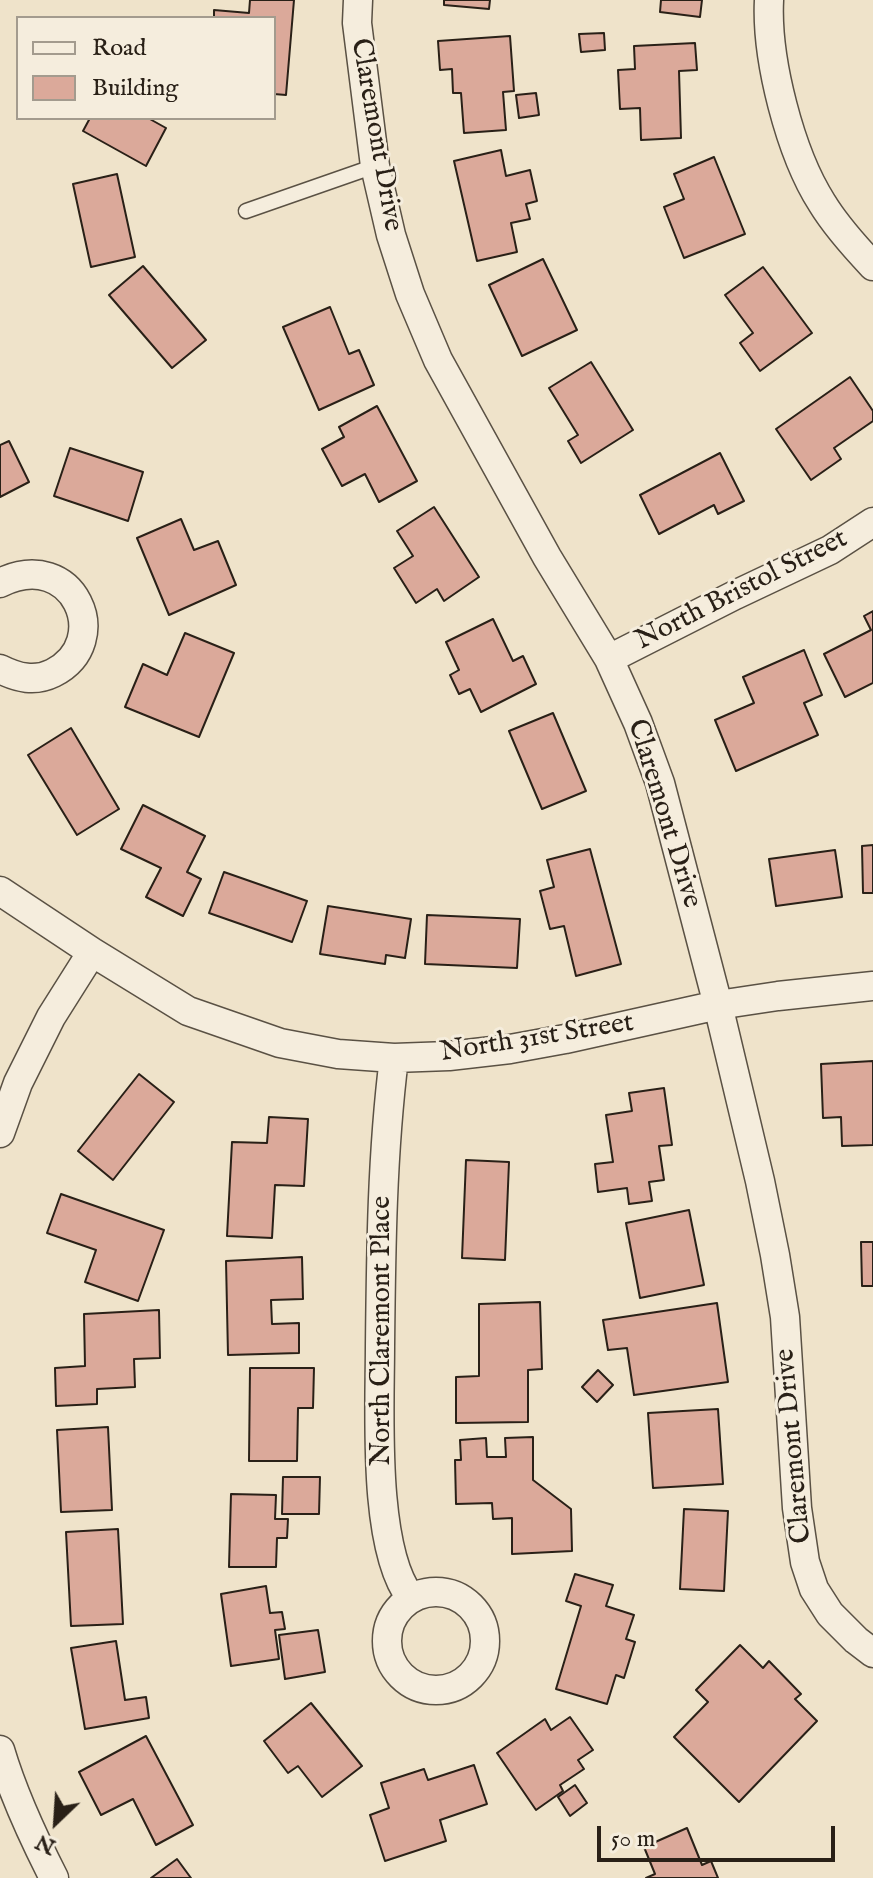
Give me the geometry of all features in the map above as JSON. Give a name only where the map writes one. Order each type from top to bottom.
[{"type":"street","name":"Claremont Drive","points":[[358,0],[357,23],[375,166],[391,235],[410,294],[438,360],[547,557],[609,659],[638,723],[660,783],[760,1181],[780,1286],[791,1390],[797,1508],[805,1562],[814,1589],[830,1614],[873,1653]]},
{"type":"street","points":[[769,0],[774,72],[804,169],[822,203],[873,266]]},
{"type":"street","name":"North Bristol Street","points":[[609,659],[830,550],[873,522]]},
{"type":"street","points":[[0,583],[14,576],[30,574],[47,576],[62,583],[81,610],[83,626],[81,643],[62,669],[31,679],[0,669]]},
{"type":"street","name":"North 31st Street","points":[[0,891],[188,1011],[280,1043],[338,1054],[394,1058],[510,1049],[718,1005],[873,986]]},
{"type":"street","points":[[0,1133],[18,1083],[51,1017],[92,952]]},
{"type":"street","name":"North Claremont Place","points":[[394,1058],[387,1109],[382,1202],[381,1466],[389,1545],[394,1566],[404,1590],[411,1598]]},
{"type":"street","points":[[0,1750],[24,1815],[54,1878]]},
{"type":"lane","points":[[246,211],[375,166]]},
{"type":"building","points":[[250,0],[294,0],[286,95],[276,94],[276,16],[214,16],[214,10],[249,13]]},
{"type":"building","points":[[444,0],[490,0],[489,9],[444,5]]},
{"type":"building","points":[[661,0],[702,0],[700,17],[660,12]]},
{"type":"building","points":[[604,33],[605,50],[581,52],[579,34]]},
{"type":"building","points":[[510,36],[514,91],[503,92],[506,130],[464,133],[461,93],[453,93],[452,69],[440,70],[438,41]]},
{"type":"building","points":[[695,43],[697,70],[679,71],[681,138],[641,140],[640,108],[620,109],[618,70],[635,69],[634,46]]},
{"type":"building","points":[[536,93],[539,115],[519,118],[516,95]]},
{"type":"building","points":[[89,120],[152,120],[166,128],[146,166],[83,131]]},
{"type":"building","points":[[501,150],[506,176],[530,170],[537,201],[526,204],[530,219],[511,223],[517,252],[477,261],[454,161]]},
{"type":"building","points":[[714,157],[745,234],[684,258],[664,207],[684,199],[674,174]]},
{"type":"building","points":[[117,174],[135,257],[91,267],[73,184]]},
{"type":"building","points":[[543,259],[577,330],[522,356],[489,285]]},
{"type":"building","points":[[143,266],[206,340],[172,368],[109,295]]},
{"type":"building","points":[[763,267],[812,333],[760,371],[740,343],[753,333],[725,295]]},
{"type":"building","points":[[330,307],[349,354],[359,350],[374,385],[319,410],[283,327]]},
{"type":"building","points":[[591,362],[633,430],[581,463],[568,441],[578,435],[549,388]]},
{"type":"building","points":[[850,377],[873,411],[873,421],[834,448],[841,459],[811,480],[776,429]]},
{"type":"building","points":[[377,406],[417,481],[379,502],[365,474],[342,486],[322,449],[344,437],[339,427]]},
{"type":"building","points":[[9,441],[29,482],[0,497],[0,445]]},
{"type":"building","points":[[70,448],[143,472],[128,521],[54,496]]},
{"type":"building","points":[[720,453],[744,501],[718,514],[714,505],[659,534],[640,495]]},
{"type":"building","points":[[434,507],[479,577],[444,601],[437,589],[416,603],[394,568],[413,556],[397,531]]},
{"type":"building","points":[[181,519],[194,550],[218,541],[236,585],[169,615],[137,538]]},
{"type":"building","points":[[873,611],[873,683],[845,697],[824,654],[871,630],[864,616]]},
{"type":"building","points":[[493,619],[513,661],[523,656],[536,684],[481,712],[470,689],[459,694],[450,675],[459,670],[446,642]]},
{"type":"building","points":[[185,633],[234,653],[199,737],[125,707],[143,664],[167,675]]},
{"type":"building","points":[[804,650],[822,695],[804,703],[818,735],[736,771],[715,720],[754,703],[743,677]]},
{"type":"building","points":[[553,713],[586,791],[542,809],[509,731]]},
{"type":"building","points":[[71,728],[119,809],[77,835],[28,755]]},
{"type":"building","points":[[143,805],[205,836],[187,872],[201,879],[183,916],[146,897],[161,868],[121,849]]},
{"type":"building","points":[[873,845],[873,893],[863,893],[862,846]]},
{"type":"building","points":[[590,849],[621,964],[576,976],[564,926],[550,929],[540,891],[554,887],[547,860]]},
{"type":"building","points":[[835,850],[842,897],[776,906],[769,859]]},
{"type":"building","points":[[224,872],[307,901],[292,942],[209,913]]},
{"type":"building","points":[[328,906],[411,919],[405,958],[386,955],[385,964],[320,954]]},
{"type":"building","points":[[427,915],[520,919],[517,968],[425,964]]},
{"type":"building","points":[[873,1061],[873,1145],[842,1146],[841,1117],[823,1118],[821,1064]]},
{"type":"building","points":[[139,1074],[174,1102],[113,1180],[78,1151]]},
{"type":"building","points":[[664,1088],[672,1145],[659,1146],[664,1180],[649,1182],[652,1201],[629,1204],[627,1188],[598,1192],[595,1164],[613,1162],[606,1115],[632,1111],[629,1093]]},
{"type":"building","points":[[269,1117],[308,1119],[304,1186],[275,1185],[272,1238],[227,1236],[232,1142],[267,1143]]},
{"type":"building","points":[[466,1160],[509,1162],[505,1260],[462,1258]]},
{"type":"building","points":[[61,1194],[164,1230],[138,1301],[85,1282],[96,1250],[47,1233]]},
{"type":"building","points":[[689,1210],[704,1285],[640,1298],[626,1223]]},
{"type":"building","points":[[861,1242],[873,1242],[873,1286],[862,1286]]},
{"type":"building","points":[[302,1257],[303,1299],[271,1300],[272,1324],[299,1323],[299,1353],[228,1355],[226,1261]]},
{"type":"building","points":[[540,1302],[542,1369],[528,1370],[528,1422],[456,1423],[456,1377],[479,1376],[479,1304]]},
{"type":"building","points":[[717,1303],[728,1382],[634,1395],[627,1348],[608,1350],[603,1320]]},
{"type":"building","points":[[159,1310],[160,1358],[134,1359],[135,1387],[97,1389],[97,1404],[56,1406],[55,1368],[85,1366],[84,1314]]},
{"type":"building","points":[[250,1368],[314,1368],[313,1408],[298,1408],[297,1461],[249,1461]]},
{"type":"building","points":[[598,1370],[613,1385],[597,1402],[582,1387]]},
{"type":"building","points":[[718,1409],[723,1484],[653,1488],[648,1413]]},
{"type":"building","points":[[108,1427],[112,1510],[61,1512],[57,1430]]},
{"type":"building","points":[[533,1437],[533,1480],[571,1509],[572,1551],[512,1554],[512,1518],[493,1519],[492,1503],[456,1504],[455,1460],[461,1460],[460,1440],[486,1438],[487,1457],[506,1457],[505,1438]]},
{"type":"building","points":[[283,1477],[320,1477],[319,1514],[282,1514]]},
{"type":"building","points":[[231,1494],[276,1495],[275,1519],[288,1519],[287,1538],[277,1538],[276,1567],[229,1567]]},
{"type":"building","points":[[684,1509],[728,1511],[724,1591],[680,1589]]},
{"type":"building","points":[[118,1529],[123,1624],[71,1626],[66,1532]]},
{"type":"building","points":[[575,1574],[613,1585],[606,1606],[634,1615],[626,1639],[635,1642],[624,1678],[616,1675],[607,1704],[556,1689],[581,1606],[566,1601]]},
{"type":"building","points":[[266,1586],[270,1613],[282,1612],[285,1629],[275,1630],[279,1659],[231,1666],[221,1594]]},
{"type":"building","points":[[318,1630],[325,1672],[285,1679],[279,1635]]},
{"type":"building","points":[[116,1641],[125,1700],[146,1697],[149,1718],[85,1729],[71,1648]]},
{"type":"building","points":[[740,1645],[763,1668],[769,1661],[801,1694],[795,1699],[817,1721],[739,1802],[674,1737],[708,1702],[696,1690]]},
{"type":"building","points":[[311,1703],[362,1766],[322,1797],[298,1766],[288,1773],[264,1741]]},
{"type":"building","points":[[570,1717],[593,1750],[578,1760],[584,1769],[560,1785],[563,1791],[536,1810],[497,1753],[545,1719],[551,1730]]},
{"type":"building","points":[[146,1736],[193,1825],[156,1845],[133,1799],[101,1815],[79,1772]]},
{"type":"building","points":[[474,1765],[487,1804],[440,1820],[446,1841],[385,1861],[370,1815],[389,1808],[381,1783],[424,1769],[428,1780]]},
{"type":"building","points":[[575,1785],[587,1803],[570,1816],[558,1797]]},
{"type":"building","points":[[687,1828],[702,1865],[711,1861],[718,1878],[646,1878],[655,1874],[644,1847]]},
{"type":"building","points":[[177,1859],[191,1878],[151,1878]]}]
